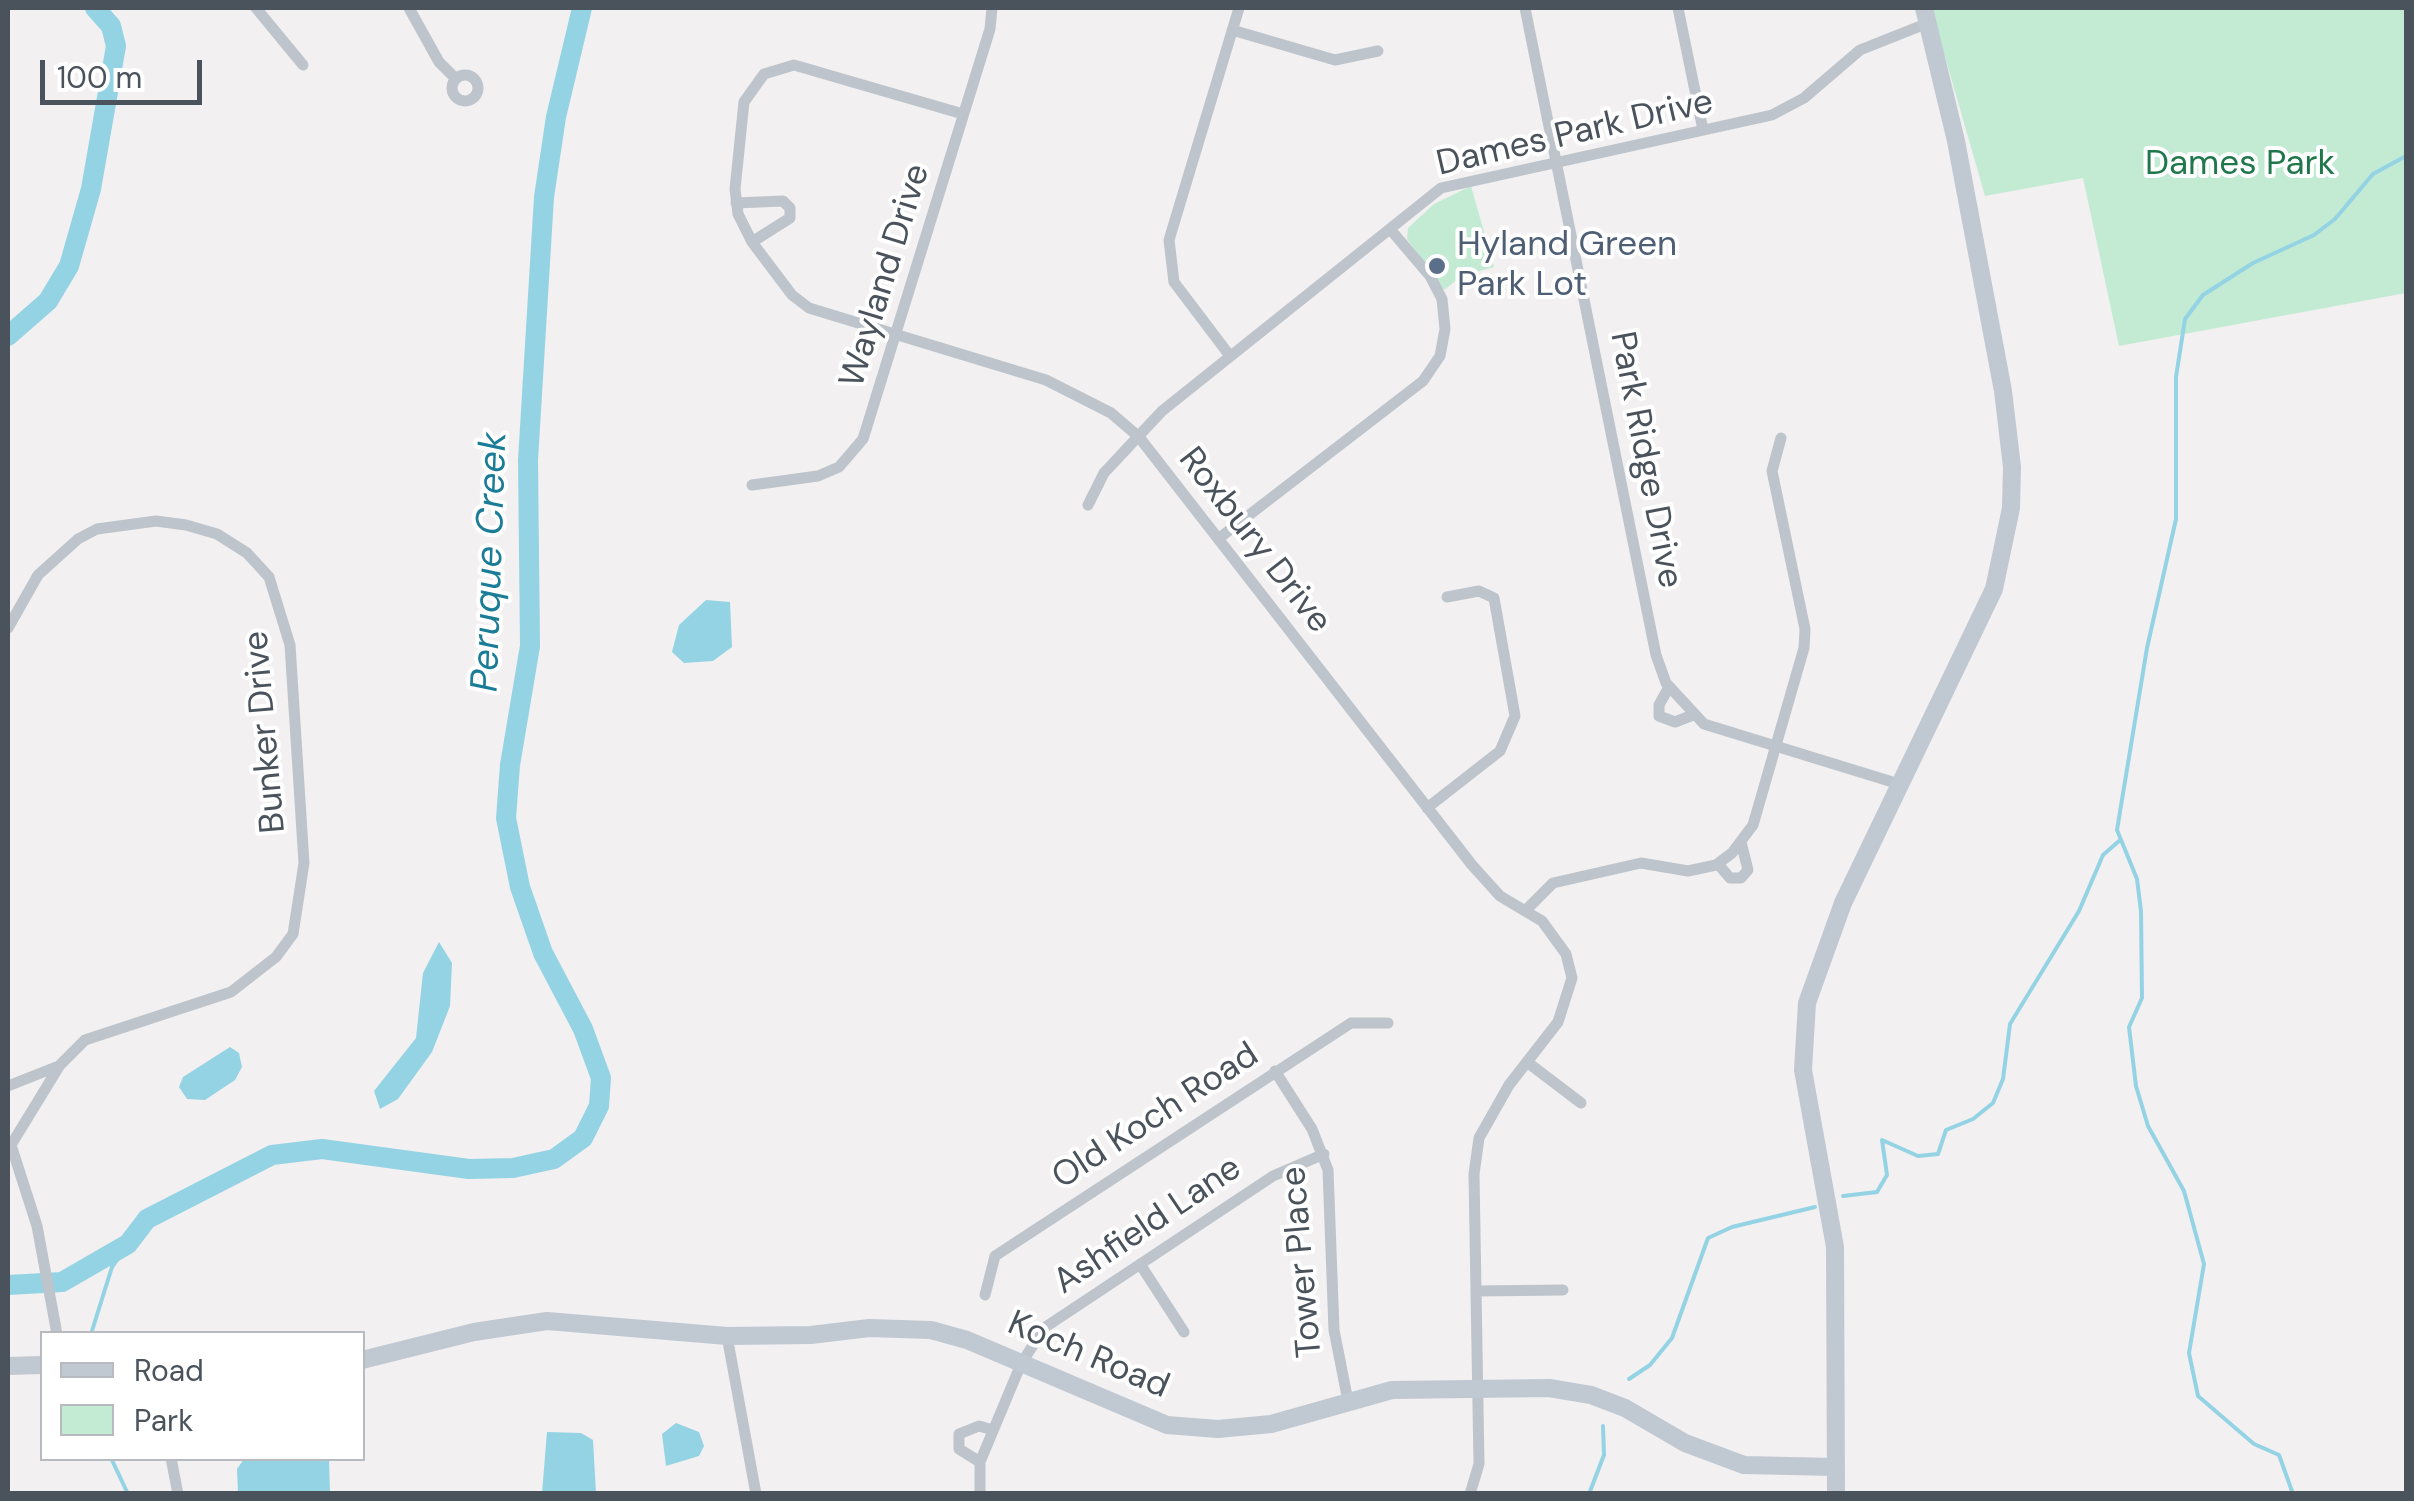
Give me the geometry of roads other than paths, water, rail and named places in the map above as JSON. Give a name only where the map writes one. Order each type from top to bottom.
[{"type":"street","points":[[256,8],[303,65]]},
{"type":"street","points":[[409,8],[439,62],[455,78]]},
{"type":"street","name":"Wayland Drive","points":[[752,484],[818,476],[856,451],[869,425],[898,335],[992,8]]},
{"type":"street","points":[[1230,356],[1174,282],[1169,240],[1238,8]]},
{"type":"street","name":"Park Ridge Drive","points":[[1524,8],[1656,655],[1669,687],[1694,715],[1728,733],[1899,784]]},
{"type":"street","points":[[1678,8],[1703,130]]},
{"type":"street","points":[[1836,1494],[1835,1248],[1810,1117],[1803,1037],[1806,1004],[1826,940],[1994,589],[2011,508],[2012,467],[2002,391],[1955,138],[1926,15]]},
{"type":"street","name":"Dames Park Drive","points":[[1088,505],[1104,472],[1162,411],[1442,188],[1788,108],[1860,50],[1926,15]]},
{"type":"street","points":[[1232,30],[1334,60],[1378,51]]},
{"type":"street","name":"Roxbury Drive","points":[[963,114],[794,64],[779,66],[752,85],[744,102],[736,203],[752,242],[792,295],[809,308],[1046,380],[1110,413],[1139,437],[1492,887],[1556,936],[1572,978],[1558,1022],[1493,1108],[1479,1138],[1474,1174],[1479,1464],[1470,1494]]},
{"type":"street","points":[[736,203],[783,201],[790,208],[790,218],[752,242]]},
{"type":"street","points":[[1218,539],[1422,381],[1440,356],[1445,329],[1442,298],[1430,276],[1390,229]]},
{"type":"street","points":[[1525,911],[1553,882],[1642,863],[1688,871],[1718,864],[1742,842],[1753,825],[1804,648],[1805,630],[1772,470],[1781,438]]},
{"type":"street","name":"Bunker Drive","points":[[8,628],[38,575],[78,538],[126,522],[156,521],[217,534],[247,553],[269,577],[290,645],[304,862],[294,934],[276,957],[231,992],[85,1040],[60,1065],[9,1144],[37,1226],[56,1331]]},
{"type":"street","points":[[1427,808],[1500,751],[1515,716],[1494,598],[1479,592],[1447,598]]},
{"type":"street","name":"Park Ridge Drive","points":[[1669,687],[1659,705],[1659,716],[1675,722],[1694,715]]},
{"type":"street","points":[[1718,864],[1730,878],[1741,878],[1748,870],[1742,842]]},
{"type":"street","name":"Old Koch Road","points":[[985,1295],[995,1256],[1351,1024],[1388,1023]]},
{"type":"street","points":[[1527,1062],[1581,1102]]},
{"type":"street","name":"Bunker Drive","points":[[8,1086],[60,1065]]},
{"type":"street","name":"Tower Place","points":[[1275,1071],[1324,1154],[1332,1199],[1336,1344],[1348,1400]]},
{"type":"street","name":"Ashfield Lane","points":[[980,1462],[1021,1364],[1044,1328],[1274,1176],[1324,1154]]},
{"type":"street","points":[[1140,1264],[1184,1332]]},
{"type":"street","points":[[1476,1291],[1563,1290]]},
{"type":"street","name":"Koch Road","points":[[365,1359],[474,1332],[546,1321],[727,1336],[811,1335],[869,1328],[930,1330],[1167,1425],[1218,1429],[1271,1424],[1392,1390],[1549,1388],[1591,1395],[1724,1459],[1764,1468],[1835,1467]]},
{"type":"street","points":[[727,1336],[756,1494]]},
{"type":"street","points":[[8,1366],[40,1365]]},
{"type":"street","points":[[980,1494],[980,1462],[960,1449],[959,1434],[979,1426],[993,1430]]},
{"type":"street","points":[[172,1461],[178,1494]]},
{"type":"water","points":[[706,600],[730,602],[732,647],[713,661],[684,663],[672,652],[679,625]]},
{"type":"water","points":[[439,942],[452,963],[450,1006],[432,1052],[398,1099],[380,1109],[374,1091],[416,1038],[423,973]]},
{"type":"water","points":[[230,1047],[239,1053],[242,1067],[235,1080],[205,1100],[187,1099],[179,1087],[183,1077]]},
{"type":"water","points":[[676,1423],[699,1432],[704,1446],[699,1456],[666,1466],[662,1434]]},
{"type":"water","points":[[547,1432],[581,1433],[593,1440],[596,1493],[542,1493]]},
{"type":"water","points":[[243,1461],[329,1461],[330,1493],[238,1493],[237,1469]]},
{"type":"waterway","name":"Peruque Creek","points":[[8,336],[48,301],[69,266],[91,189],[116,46],[111,26],[95,8]]},
{"type":"waterway","name":"Peruque Creek","points":[[8,1285],[62,1282],[128,1244],[147,1219],[272,1155],[322,1149],[469,1169],[513,1168],[554,1159],[583,1138],[599,1106],[601,1078],[583,1029],[543,953],[520,887],[506,818],[510,765],[530,646],[528,460],[544,197],[556,117],[582,8]]},
{"type":"waterway","points":[[2293,1494],[2279,1455],[2254,1444],[2198,1396],[2189,1353],[2204,1264],[2184,1191],[2148,1126],[2136,1086],[2129,1027],[2142,998],[2141,911],[2137,879],[2117,830],[2147,648],[2176,519],[2176,377],[2185,319],[2203,295],[2253,263],[2314,235],[2335,219],[2373,174],[2406,156]]},
{"type":"waterway","points":[[1843,1196],[1877,1192],[1887,1175],[1882,1140],[1918,1156],[1938,1154],[1946,1130],[1973,1119],[1993,1103],[2003,1079],[2010,1024],[2079,911],[2103,855],[2119,841]]},
{"type":"waterway","points":[[1629,1379],[1650,1365],[1672,1338],[1708,1238],[1732,1227],[1815,1207]]},
{"type":"waterway","points":[[92,1331],[112,1267],[128,1244]]},
{"type":"waterway","points":[[1589,1494],[1604,1455],[1603,1426]]},
{"type":"waterway","points":[[112,1461],[128,1494]]},
{"type":"place","name":"Hyland Green Park Lot","points":[[1437,266]]},
{"type":"park label","name":"Dames Park","points":[[2240,165]]}]
